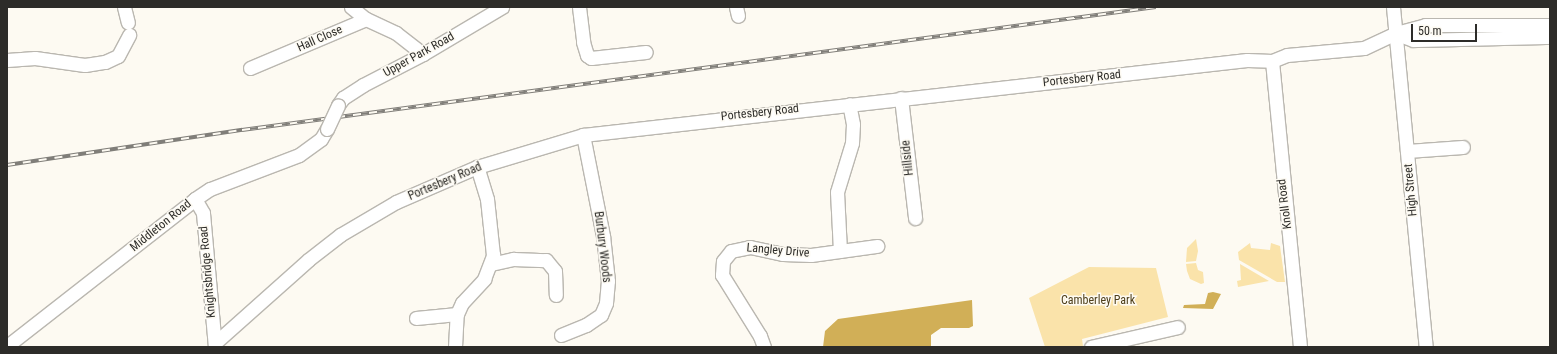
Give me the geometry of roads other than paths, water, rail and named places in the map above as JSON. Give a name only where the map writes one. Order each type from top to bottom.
[{"type":"street","points":[[7,60],[35,58],[85,65],[105,62],[118,56],[129,29],[124,7]]},
{"type":"street","points":[[351,7],[366,19],[396,33],[423,54]]},
{"type":"street","name":"Upper Park Road","points":[[338,105],[343,98],[363,85],[423,54],[502,7]]},
{"type":"street","points":[[579,7],[586,55],[591,58],[646,52]]},
{"type":"street","name":"High Street","points":[[1393,7],[1426,347]]},
{"type":"street","name":"Hall Close","points":[[250,68],[366,19]]},
{"type":"street","name":"Portesbery Road","points":[[215,345],[308,260],[340,235],[396,202],[478,167],[583,135],[1246,60],[1272,61],[1287,55],[1364,48],[1396,33],[1425,25],[1450,31]]},
{"type":"street","points":[[1450,31],[1550,25]]},
{"type":"street","points":[[1450,31],[1550,37]]},
{"type":"street","name":"Knoll Road","points":[[1272,61],[1300,347]]},
{"type":"street","name":"Hillside","points":[[901,98],[915,218]]},
{"type":"street","points":[[840,251],[837,192],[852,144],[853,124],[848,104]]},
{"type":"street","name":"Middleton Road","points":[[8,344],[195,198],[210,189],[299,155],[321,139],[338,105]]},
{"type":"street","name":"Burbury Woods","points":[[561,335],[586,325],[601,315],[606,303],[608,281],[603,236],[583,135]]},
{"type":"street","points":[[1407,151],[1463,147]]},
{"type":"street","points":[[455,347],[457,314],[462,303],[484,279],[491,264],[493,255],[492,232],[487,199],[478,167]]},
{"type":"street","name":"Knightsbridge Road","points":[[195,198],[203,213],[215,345]]},
{"type":"street","name":"Langley Drive","points":[[764,347],[760,336],[722,275],[725,257],[731,251],[750,247],[797,254],[826,254],[877,246]]},
{"type":"street","points":[[491,264],[513,259],[546,260],[555,271],[556,295]]},
{"type":"street","points":[[416,318],[457,314]]},
{"type":"street","points":[[1091,347],[1129,343],[1178,327]]},
{"type":"railway","points":[[7,165],[242,130],[1156,7]]},
{"type":"park label","name":"Camberley Park","points":[[1098,301]]}]
